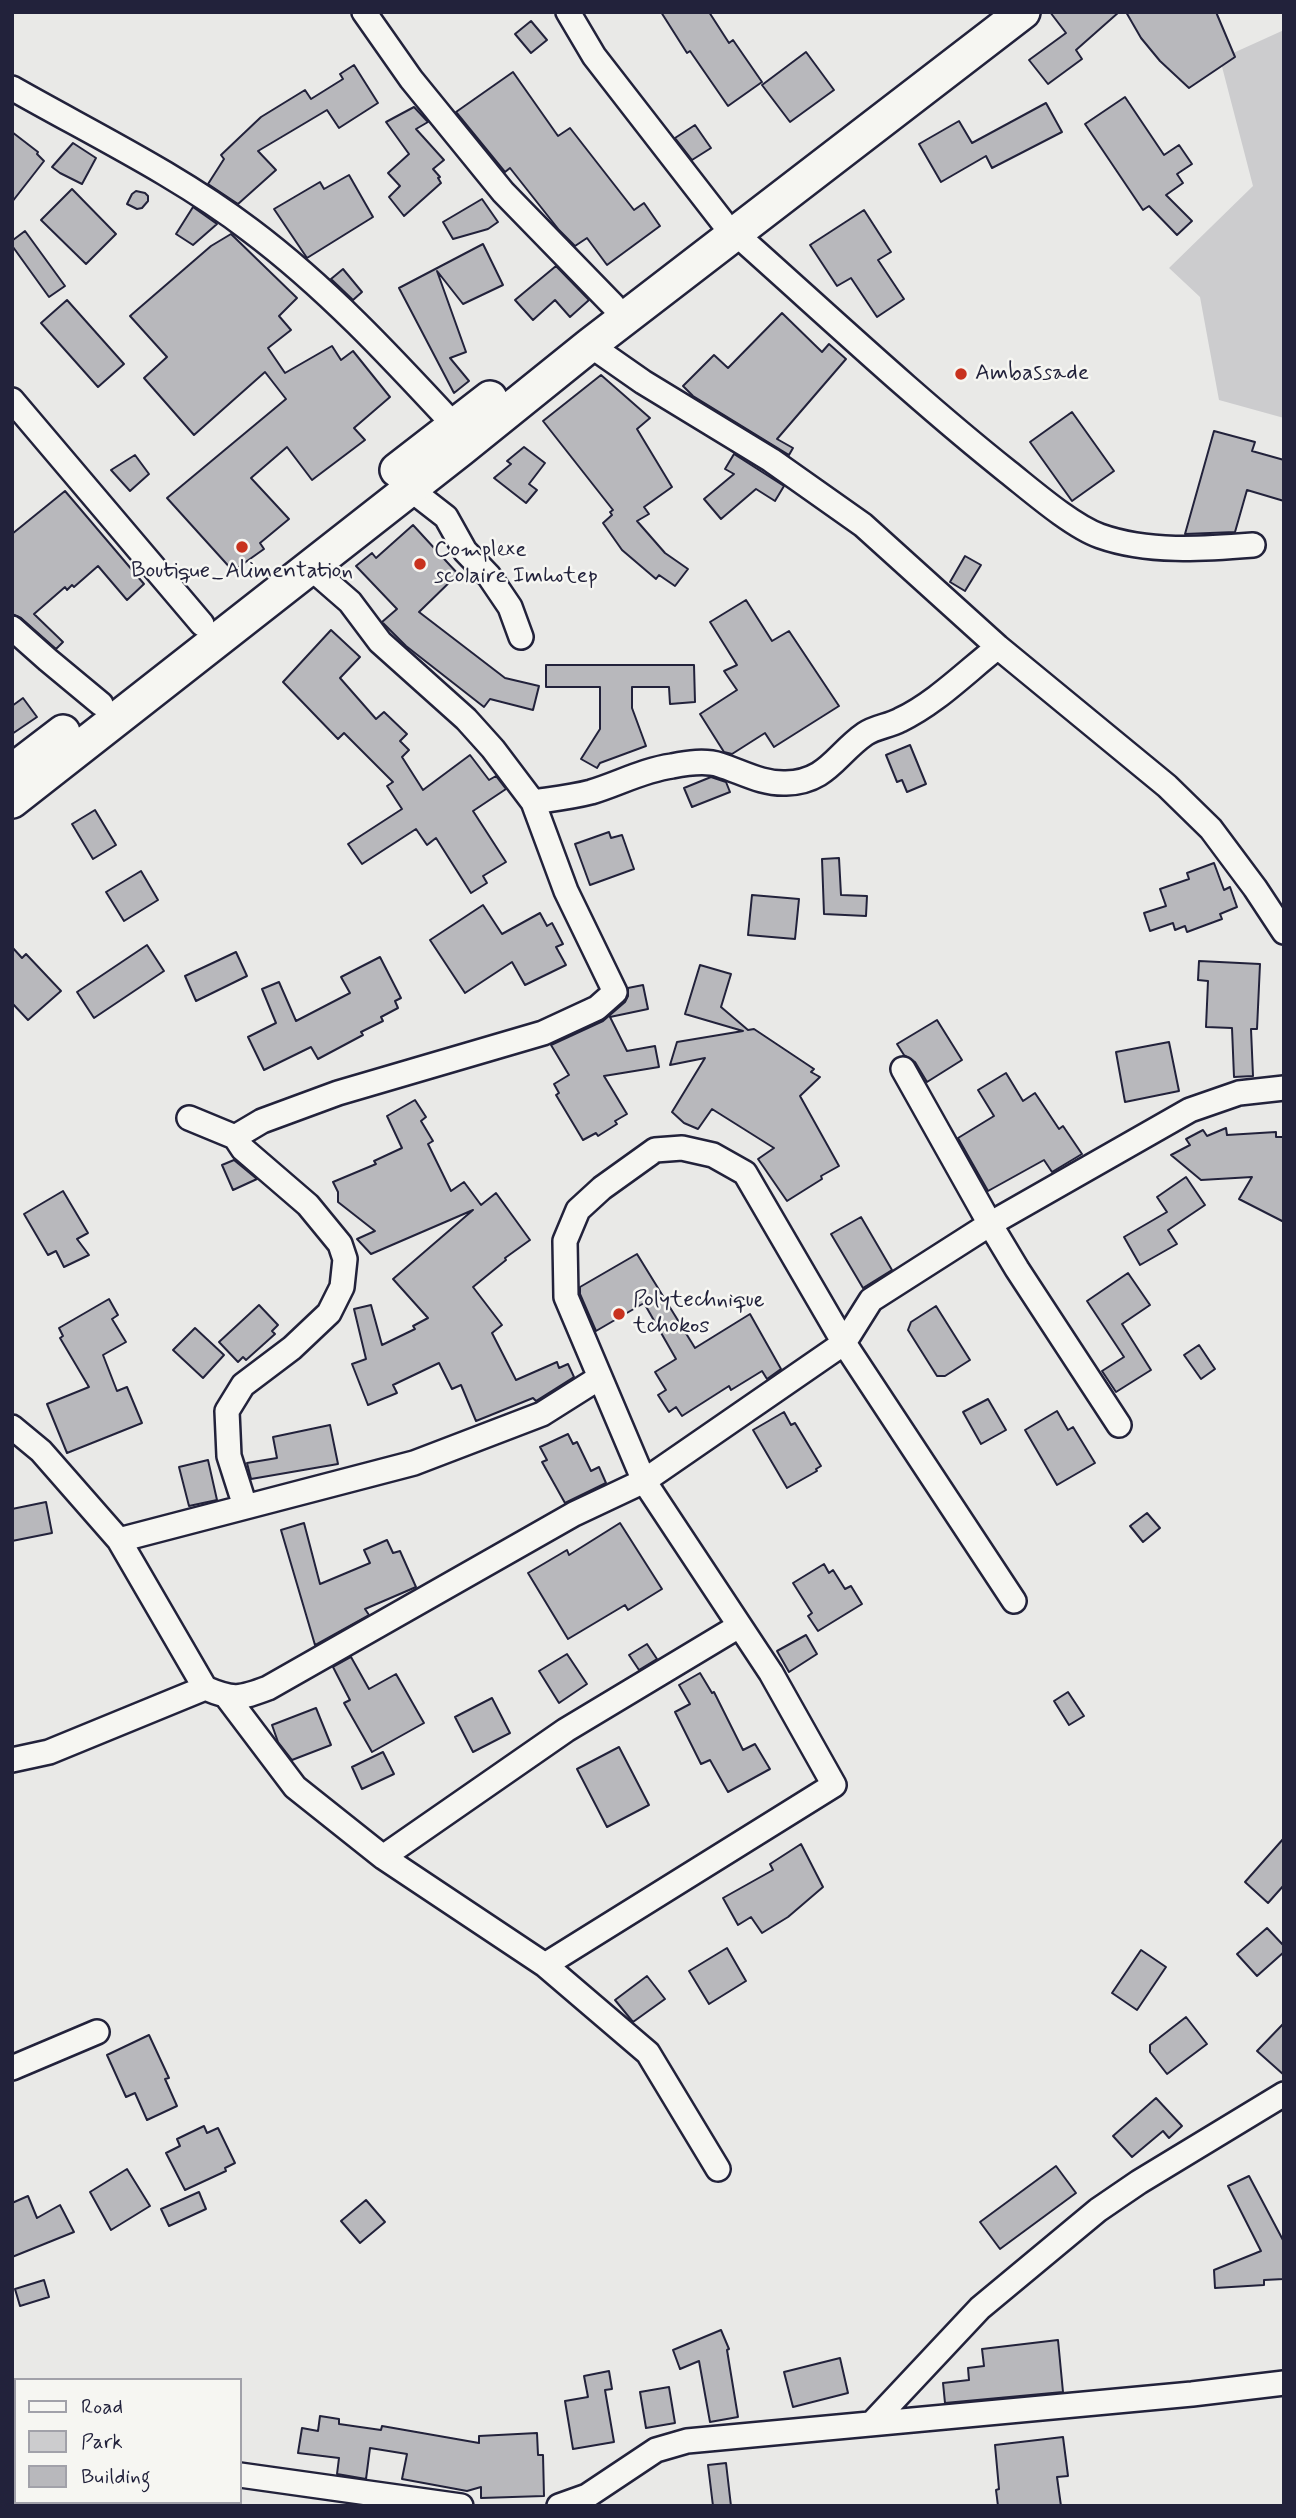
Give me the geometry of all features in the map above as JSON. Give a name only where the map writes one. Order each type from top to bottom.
[{"type":"main road","points":[[12,801],[311,568],[590,345],[986,12]]},
{"type":"main road","points":[[12,771],[101,704],[454,425],[613,305],[728,227],[1023,12]]},
{"type":"street","points":[[364,12],[411,79],[503,192],[613,305]]},
{"type":"street","points":[[568,12],[594,56],[728,227],[974,445],[1051,506],[1096,535],[1122,543],[1210,548],[1253,545]]},
{"type":"street","points":[[12,88],[139,159],[248,228],[338,304],[454,425]]},
{"type":"street","points":[[590,345],[643,382],[810,485],[863,525],[998,647],[1167,786],[1212,828],[1284,932]]},
{"type":"street","points":[[12,400],[202,624]]},
{"type":"street","points":[[410,489],[446,517],[466,551],[489,576],[510,607],[522,637]]},
{"type":"street","points":[[235,1137],[262,1121],[338,1093],[543,1034],[597,1008],[615,992],[566,891],[533,802],[494,749],[466,719],[380,642],[350,602],[311,568]]},
{"type":"street","points":[[12,628],[101,704]]},
{"type":"street","points":[[533,802],[569,797],[649,771],[698,762],[718,764],[759,780],[786,783],[812,778],[826,771],[867,732],[900,720],[935,697],[998,647]]},
{"type":"street","points":[[903,1069],[1017,1269],[1119,1425]]},
{"type":"street","points":[[12,1427],[41,1451],[119,1540],[205,1688],[228,1697],[247,1696],[268,1688],[574,1514],[645,1481],[844,1343],[871,1300],[990,1224],[1191,1110],[1239,1093],[1284,1088]]},
{"type":"street","points":[[189,1118],[235,1137],[243,1149],[308,1205],[340,1244],[345,1259],[342,1287],[329,1313],[292,1348],[243,1385],[227,1410],[229,1457],[245,1506]]},
{"type":"street","points":[[545,1965],[834,1785],[771,1673],[645,1481],[566,1297],[565,1241],[578,1210],[602,1188],[656,1150],[682,1148],[713,1155],[745,1173],[844,1343],[1014,1601]]},
{"type":"street","points":[[119,1540],[361,1478],[468,1443],[542,1414],[599,1378]]},
{"type":"street","points":[[383,1857],[566,1730],[739,1626]]},
{"type":"street","points":[[12,1760],[49,1752],[205,1688]]},
{"type":"street","points":[[228,1697],[295,1787],[383,1857],[545,1965],[648,2053],[718,2169]]},
{"type":"street","points":[[12,2068],[97,2032]]},
{"type":"street","points":[[873,2422],[980,2308],[1098,2210],[1172,2161],[1284,2094]]},
{"type":"street","points":[[559,2506],[587,2496],[656,2451],[687,2441],[1284,2384]]},
{"type":"street","points":[[242,2475],[461,2506]]},
{"type":"green space","points":[[1284,30],[1284,418],[1219,400],[1200,297],[1169,268],[1253,186],[1220,59]]},
{"type":"building","points":[[661,12],[709,12],[729,43],[733,40],[762,82],[728,106],[690,51],[687,53]]},
{"type":"building","points":[[1050,12],[1119,12],[1076,50],[1082,59],[1048,84],[1029,60],[1066,33]]},
{"type":"building","points":[[1126,12],[1216,12],[1235,57],[1189,88],[1160,61],[1141,38]]},
{"type":"building","points":[[531,21],[547,40],[531,53],[515,34]]},
{"type":"building","points":[[806,52],[834,90],[790,122],[762,85]]},
{"type":"building","points":[[354,65],[378,103],[339,128],[327,110],[258,151],[276,170],[238,204],[208,184],[224,159],[221,155],[261,117],[305,90],[311,99],[343,79],[340,74]]},
{"type":"building","points":[[513,72],[558,136],[570,128],[634,210],[644,203],[660,226],[607,265],[587,238],[575,246],[559,230],[510,168],[505,172],[456,112]]},
{"type":"building","points":[[1125,97],[1164,155],[1179,145],[1192,164],[1177,174],[1183,183],[1166,195],[1192,221],[1177,235],[1149,206],[1143,210],[1085,124]]},
{"type":"building","points":[[1046,103],[1062,132],[992,168],[986,156],[941,182],[919,144],[959,121],[972,143]]},
{"type":"building","points":[[414,107],[428,122],[416,129],[444,160],[433,169],[440,177],[438,178],[441,183],[404,216],[389,197],[400,186],[388,173],[409,154],[386,122]]},
{"type":"building","points":[[695,125],[711,148],[692,160],[675,138]]},
{"type":"building","points":[[12,132],[38,152],[44,161],[12,202]]},
{"type":"building","points":[[73,143],[96,158],[82,184],[52,167]]},
{"type":"building","points":[[349,175],[373,217],[307,258],[274,209],[320,182],[324,189]]},
{"type":"building","points":[[72,189],[116,234],[86,264],[41,220]]},
{"type":"building","points":[[136,191],[148,196],[148,201],[142,208],[137,209],[127,204]]},
{"type":"building","points":[[482,199],[498,222],[488,229],[453,239],[443,222]]},
{"type":"building","points":[[193,207],[217,224],[193,245],[176,234]]},
{"type":"building","points":[[864,210],[891,252],[878,260],[904,299],[877,317],[851,278],[837,286],[810,245]]},
{"type":"building","points":[[25,231],[65,286],[49,297],[13,247],[13,240]]},
{"type":"building","points":[[231,234],[297,298],[279,316],[291,330],[268,348],[285,373],[332,346],[341,360],[353,351],[390,397],[354,428],[365,440],[312,480],[287,447],[251,478],[289,519],[260,543],[264,549],[233,571],[167,498],[286,399],[265,372],[194,435],[144,378],[167,357],[130,316],[211,246]]},
{"type":"building","points":[[483,244],[503,285],[463,304],[437,271],[466,352],[450,358],[469,381],[454,393],[399,288]]},
{"type":"building","points":[[556,266],[589,300],[570,317],[555,300],[533,320],[515,300]]},
{"type":"building","points":[[343,269],[362,292],[353,300],[331,279]]},
{"type":"building","points":[[67,300],[124,364],[98,387],[41,323]]},
{"type":"building","points":[[782,313],[822,352],[829,344],[846,359],[777,439],[793,448],[789,455],[693,396],[683,386],[714,355],[728,368]]},
{"type":"building","points":[[601,375],[650,418],[637,429],[672,487],[644,507],[649,514],[637,521],[665,553],[688,569],[675,586],[659,575],[656,579],[622,550],[603,523],[612,515],[610,512],[613,510],[543,421]]},
{"type":"building","points":[[1072,412],[1114,471],[1072,501],[1030,442]]},
{"type":"building","points":[[1214,431],[1255,442],[1252,451],[1284,460],[1284,501],[1247,490],[1235,532],[1185,534]]},
{"type":"building","points":[[524,447],[545,463],[529,484],[537,490],[526,503],[494,478],[511,464],[507,461]]},
{"type":"building","points":[[734,454],[784,486],[775,501],[756,489],[721,519],[704,499],[734,474],[725,469]]},
{"type":"building","points":[[135,455],[149,474],[130,491],[111,470]]},
{"type":"building","points":[[65,491],[144,584],[127,600],[98,566],[74,587],[72,585],[67,590],[65,587],[34,614],[63,642],[56,649],[21,618],[12,614],[12,534]]},
{"type":"building","points":[[413,525],[458,574],[419,612],[505,678],[539,686],[533,710],[490,699],[484,707],[406,646],[382,622],[397,609],[356,566],[372,553],[376,558]]},
{"type":"building","points":[[965,556],[981,565],[965,591],[950,582]]},
{"type":"building","points":[[746,600],[772,641],[789,631],[839,706],[774,747],[765,733],[732,754],[724,752],[700,714],[737,690],[724,671],[737,665],[710,622]]},
{"type":"building","points":[[331,630],[360,657],[340,678],[376,719],[384,712],[407,734],[400,741],[409,750],[402,757],[423,790],[470,755],[489,780],[496,776],[506,789],[473,811],[506,862],[483,876],[487,883],[471,893],[436,838],[427,845],[416,829],[362,864],[348,844],[402,809],[387,786],[393,782],[344,733],[338,739],[283,682]]},
{"type":"building","points":[[546,665],[694,665],[695,702],[670,704],[669,687],[632,687],[632,708],[646,746],[600,763],[597,768],[581,759],[600,729],[600,687],[546,687]]},
{"type":"building","points":[[23,698],[37,717],[12,734],[12,706]]},
{"type":"building","points":[[910,745],[926,784],[907,792],[902,780],[897,782],[886,755]]},
{"type":"building","points":[[711,777],[726,782],[730,792],[692,807],[684,788]]},
{"type":"building","points":[[95,810],[116,845],[93,859],[72,824]]},
{"type":"building","points":[[609,832],[611,838],[622,835],[634,869],[590,885],[575,844]]},
{"type":"building","points":[[839,858],[841,895],[867,896],[866,916],[824,914],[822,859]]},
{"type":"building","points":[[1214,863],[1224,890],[1230,887],[1237,907],[1220,914],[1222,919],[1187,932],[1185,926],[1175,930],[1173,923],[1150,931],[1144,913],[1166,906],[1160,889],[1189,879],[1187,873]]},
{"type":"building","points":[[141,871],[158,900],[124,921],[106,892]]},
{"type":"building","points":[[752,895],[799,899],[795,939],[748,935]]},
{"type":"building","points":[[483,905],[502,934],[540,913],[547,926],[552,923],[563,944],[556,947],[566,965],[525,985],[512,962],[465,993],[430,940]]},
{"type":"building","points":[[147,945],[164,971],[94,1018],[77,992]]},
{"type":"building","points":[[12,947],[22,958],[26,954],[61,991],[28,1020],[12,1003]]},
{"type":"building","points":[[236,952],[247,976],[196,1001],[185,976]]},
{"type":"building","points":[[380,957],[401,998],[395,1001],[398,1008],[381,1017],[383,1021],[361,1032],[363,1035],[318,1059],[311,1047],[264,1070],[248,1037],[276,1023],[262,989],[279,982],[296,1021],[350,993],[341,977]]},
{"type":"building","points":[[1199,961],[1260,964],[1257,1029],[1251,1029],[1253,1076],[1234,1077],[1232,1028],[1206,1027],[1208,981],[1198,980]]},
{"type":"building","points":[[700,965],[731,974],[721,1007],[748,1030],[754,1029],[814,1069],[811,1072],[820,1077],[800,1096],[839,1166],[787,1201],[758,1159],[774,1148],[712,1109],[698,1129],[684,1123],[672,1112],[705,1058],[670,1065],[677,1042],[743,1031],[685,1014]]},
{"type":"building","points":[[643,985],[648,1009],[610,1017],[627,1051],[655,1046],[659,1067],[604,1076],[627,1114],[598,1136],[596,1133],[583,1140],[556,1095],[559,1093],[554,1084],[569,1075],[551,1045],[603,1021],[625,1002],[628,988]]},
{"type":"building","points":[[937,1020],[962,1060],[927,1082],[915,1062],[904,1055],[897,1044]]},
{"type":"building","points":[[1169,1042],[1179,1091],[1125,1102],[1116,1052]]},
{"type":"building","points":[[1006,1073],[1023,1101],[1035,1093],[1059,1129],[1063,1126],[1082,1154],[1052,1172],[1044,1160],[988,1191],[958,1138],[994,1116],[978,1090]]},
{"type":"building","points":[[415,1100],[426,1117],[421,1121],[433,1141],[428,1144],[451,1191],[464,1182],[481,1205],[496,1193],[530,1240],[473,1287],[502,1325],[492,1333],[516,1380],[557,1362],[559,1368],[568,1364],[574,1377],[536,1401],[533,1398],[476,1421],[461,1385],[452,1389],[439,1363],[393,1385],[397,1393],[368,1405],[352,1364],[366,1359],[354,1309],[371,1305],[382,1345],[415,1329],[413,1326],[428,1318],[393,1279],[473,1210],[371,1254],[357,1239],[375,1231],[338,1202],[338,1192],[333,1182],[376,1164],[374,1161],[402,1148],[387,1116]]},
{"type":"building","points":[[1226,1128],[1227,1135],[1276,1132],[1276,1137],[1284,1137],[1284,1222],[1239,1199],[1252,1177],[1201,1180],[1171,1155],[1190,1145],[1186,1139],[1203,1130],[1207,1136]]},
{"type":"building","points":[[234,1160],[257,1179],[233,1190],[222,1165]]},
{"type":"building","points":[[1186,1177],[1205,1205],[1168,1230],[1177,1244],[1140,1265],[1124,1237],[1167,1212],[1157,1197]]},
{"type":"building","points":[[63,1191],[88,1233],[77,1239],[89,1255],[64,1267],[56,1251],[48,1255],[24,1214]]},
{"type":"building","points":[[861,1217],[892,1270],[863,1288],[831,1234]]},
{"type":"building","points":[[637,1254],[695,1348],[750,1314],[781,1369],[767,1379],[762,1371],[731,1390],[729,1386],[682,1416],[676,1407],[669,1412],[658,1395],[666,1390],[655,1372],[676,1359],[644,1303],[596,1331],[580,1294],[580,1287]]},
{"type":"building","points":[[1128,1273],[1150,1305],[1122,1324],[1151,1370],[1116,1392],[1102,1371],[1124,1357],[1087,1301]]},
{"type":"building","points":[[109,1299],[118,1315],[112,1319],[126,1342],[103,1355],[117,1391],[127,1387],[142,1423],[67,1453],[47,1404],[89,1387],[60,1338],[63,1336],[59,1328]]},
{"type":"building","points":[[259,1305],[278,1325],[272,1331],[275,1334],[246,1360],[243,1357],[238,1362],[219,1342]]},
{"type":"building","points":[[936,1306],[970,1360],[945,1376],[937,1376],[908,1330],[911,1322]]},
{"type":"building","points":[[195,1328],[224,1355],[203,1378],[173,1350]]},
{"type":"building","points":[[1199,1345],[1215,1369],[1201,1379],[1184,1355]]},
{"type":"building","points":[[988,1399],[1006,1430],[981,1444],[963,1412]]},
{"type":"building","points":[[1057,1411],[1068,1430],[1073,1427],[1095,1463],[1057,1485],[1025,1430]]},
{"type":"building","points":[[784,1412],[791,1425],[795,1423],[821,1466],[787,1488],[753,1430]]},
{"type":"building","points":[[330,1425],[338,1464],[251,1479],[247,1463],[277,1458],[273,1437]]},
{"type":"building","points":[[568,1434],[573,1444],[577,1442],[591,1471],[599,1467],[606,1483],[565,1503],[542,1462],[547,1460],[540,1447]]},
{"type":"building","points":[[208,1460],[217,1500],[189,1506],[179,1467]]},
{"type":"building","points":[[46,1502],[52,1533],[12,1541],[12,1509]]},
{"type":"building","points":[[1147,1513],[1160,1528],[1143,1542],[1130,1526]]},
{"type":"building","points":[[304,1523],[320,1584],[370,1563],[364,1550],[387,1540],[393,1553],[400,1551],[416,1587],[365,1609],[369,1615],[315,1645],[281,1530]]},
{"type":"building","points":[[620,1523],[662,1589],[628,1610],[625,1605],[568,1639],[528,1573],[567,1550],[569,1555]]},
{"type":"building","points":[[824,1564],[829,1573],[833,1570],[845,1589],[851,1586],[862,1604],[818,1631],[808,1616],[812,1613],[793,1583]]},
{"type":"building","points":[[806,1635],[817,1654],[789,1672],[777,1651]]},
{"type":"building","points":[[647,1644],[657,1659],[639,1670],[629,1655]]},
{"type":"building","points":[[567,1654],[587,1684],[559,1703],[539,1671]]},
{"type":"building","points":[[351,1657],[369,1689],[396,1674],[424,1723],[372,1752],[344,1703],[350,1700],[333,1667]]},
{"type":"building","points":[[700,1673],[712,1693],[714,1692],[743,1750],[755,1744],[770,1769],[728,1792],[710,1760],[701,1764],[675,1712],[690,1704],[679,1685]]},
{"type":"building","points":[[1068,1692],[1084,1716],[1069,1725],[1054,1701]]},
{"type":"building","points":[[492,1698],[510,1733],[473,1752],[455,1717]]},
{"type":"building","points":[[316,1708],[331,1745],[292,1760],[278,1742],[272,1725]]},
{"type":"building","points":[[619,1747],[649,1805],[607,1827],[577,1769]]},
{"type":"building","points":[[383,1752],[394,1774],[362,1789],[352,1767]]},
{"type":"building","points":[[1284,1838],[1284,1885],[1268,1903],[1245,1882]]},
{"type":"building","points":[[801,1844],[823,1887],[788,1917],[762,1933],[751,1917],[738,1925],[723,1898],[773,1870],[770,1864]]},
{"type":"building","points":[[1267,1928],[1284,1946],[1284,1952],[1257,1976],[1237,1954]]},
{"type":"building","points":[[727,1948],[746,1981],[709,2004],[689,1971]]},
{"type":"building","points":[[1141,1950],[1166,1967],[1137,2010],[1112,1993]]},
{"type":"building","points":[[647,1976],[665,1999],[633,2022],[615,2000]]},
{"type":"building","points":[[1186,2017],[1207,2044],[1167,2074],[1150,2052],[1150,2045]]},
{"type":"building","points":[[1284,2023],[1284,2075],[1257,2051]]},
{"type":"building","points":[[149,2035],[169,2078],[165,2079],[177,2106],[147,2120],[135,2093],[126,2097],[107,2055]]},
{"type":"building","points":[[1156,2098],[1182,2126],[1169,2138],[1163,2131],[1132,2157],[1113,2136]]},
{"type":"building","points":[[204,2126],[207,2133],[218,2128],[235,2163],[225,2168],[226,2171],[185,2190],[166,2153],[180,2146],[177,2139]]},
{"type":"building","points":[[1056,2166],[1076,2193],[1000,2249],[980,2222]]},
{"type":"building","points":[[127,2169],[150,2206],[111,2230],[90,2192]]},
{"type":"building","points":[[1249,2176],[1284,2242],[1284,2279],[1264,2280],[1264,2285],[1215,2288],[1214,2270],[1261,2251],[1228,2186]]},
{"type":"building","points":[[199,2192],[206,2209],[169,2226],[161,2209]]},
{"type":"building","points":[[28,2196],[37,2218],[60,2205],[74,2232],[12,2257],[12,2203]]},
{"type":"building","points":[[366,2200],[385,2222],[360,2243],[341,2221]]},
{"type":"building","points":[[44,2280],[49,2297],[20,2306],[15,2289]]},
{"type":"building","points":[[721,2330],[729,2349],[727,2350],[738,2417],[710,2422],[699,2361],[680,2369],[673,2350]]},
{"type":"building","points":[[1058,2340],[1063,2392],[945,2403],[943,2383],[969,2380],[968,2368],[984,2366],[982,2349]]},
{"type":"building","points":[[840,2358],[848,2393],[793,2407],[784,2372]]},
{"type":"building","points":[[609,2371],[612,2389],[605,2390],[614,2442],[573,2449],[565,2401],[588,2397],[584,2376]]},
{"type":"building","points":[[669,2387],[675,2423],[646,2428],[640,2392]]},
{"type":"building","points":[[320,2416],[339,2419],[339,2424],[381,2430],[382,2426],[479,2443],[479,2436],[537,2433],[538,2455],[543,2455],[544,2496],[481,2498],[481,2487],[467,2491],[402,2479],[407,2454],[370,2448],[366,2479],[337,2474],[339,2458],[298,2453],[302,2428],[318,2431]]},
{"type":"building","points":[[1063,2437],[1068,2476],[1057,2477],[1061,2506],[998,2506],[995,2445]]},
{"type":"building","points":[[726,2463],[731,2506],[713,2506],[708,2465]]},
{"type":"place","name":"Ambassade","points":[[961,374]]},
{"type":"place","name":"Boutique_Alimentation","points":[[242,547]]},
{"type":"place","name":"Complexe scolaire Imhotep","points":[[420,564]]},
{"type":"place","name":"Polytechnique tchokos","points":[[619,1314]]}]
